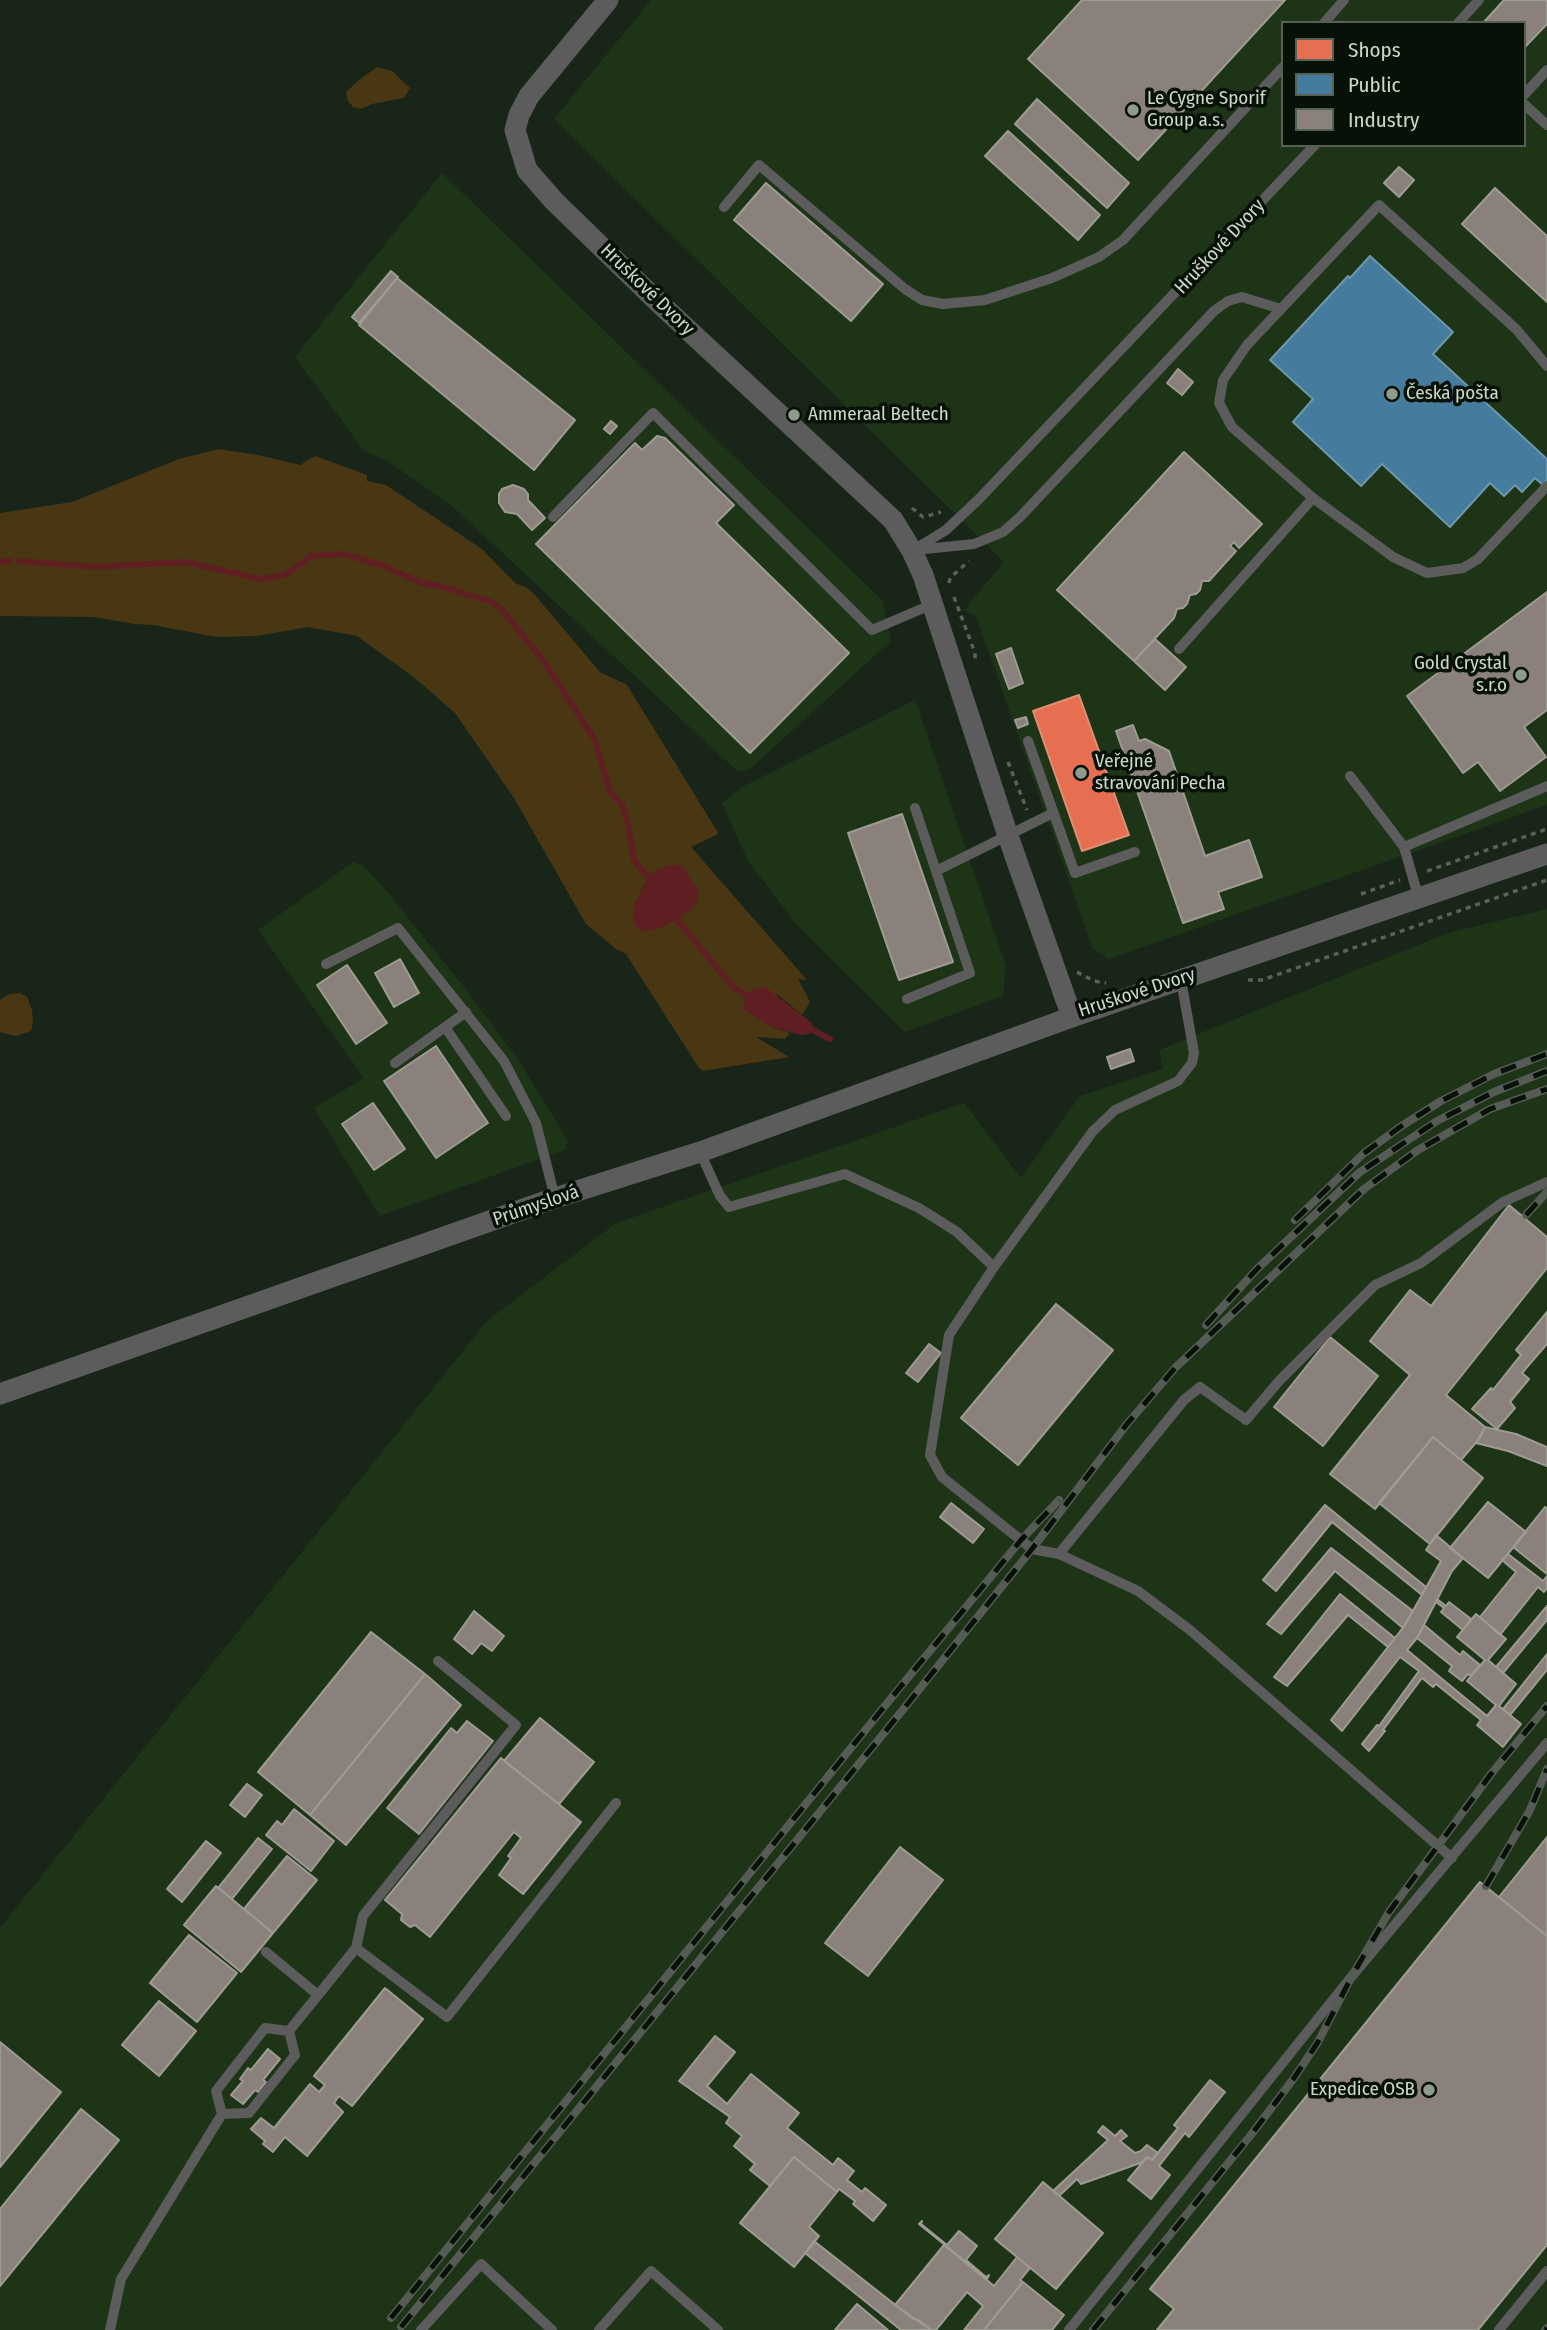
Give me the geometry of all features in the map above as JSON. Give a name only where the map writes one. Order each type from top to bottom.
[{"type":"street","name":"Hruškové Dvory","points":[[608,0],[529,96],[519,115],[515,130],[527,170],[554,201],[638,283],[893,520],[912,551],[933,604],[1072,1017],[1547,854]]},
{"type":"street","name":"Průmyslová","points":[[0,1394],[555,1198],[700,1152],[1072,1017]]},
{"type":"lane","points":[[1326,21],[1344,0]]},
{"type":"lane","points":[[1460,21],[1479,0]]},
{"type":"lane","points":[[724,207],[759,165],[905,289],[922,300],[943,304],[985,300],[1052,278],[1099,257],[1123,240],[1281,69]]},
{"type":"lane","points":[[1526,93],[1547,70]]},
{"type":"lane","points":[[1526,106],[1547,125]]},
{"type":"lane","name":"Hruškové Dvory","points":[[912,551],[952,524],[979,499],[1313,147]]},
{"type":"lane","points":[[1547,366],[1516,329],[1379,205],[1247,345],[1223,380],[1219,403],[1232,426],[1313,498],[1393,557],[1427,573],[1463,568],[1478,559],[1547,486]]},
{"type":"lane","name":"Hruškové Dvory","points":[[912,551],[974,544],[1003,531],[1020,517],[1214,311],[1228,301],[1242,297],[1281,309]]},
{"type":"lane","points":[[553,517],[653,413],[872,630],[933,604]]},
{"type":"lane","points":[[1179,649],[1313,498]]},
{"type":"lane","points":[[1028,741],[1075,873],[1135,852]]},
{"type":"lane","points":[[1350,776],[1404,847],[1419,899]]},
{"type":"lane","points":[[1404,847],[1547,786]]},
{"type":"lane","points":[[907,999],[970,973],[915,808]]},
{"type":"lane","points":[[936,871],[1053,813]]},
{"type":"lane","points":[[326,964],[398,928],[504,1061],[536,1123],[555,1198]]},
{"type":"lane","points":[[1181,980],[1194,1054],[1192,1063],[1178,1081],[1115,1110],[1093,1131],[994,1267],[949,1335],[930,1455],[942,1477],[1032,1549],[1059,1555],[1138,1591],[1190,1630],[1452,1858]]},
{"type":"lane","points":[[396,1063],[466,1012]]},
{"type":"lane","points":[[445,1027],[506,1116]]},
{"type":"lane","points":[[700,1152],[720,1196],[729,1207],[845,1174],[919,1208],[957,1232],[994,1267]]},
{"type":"lane","points":[[1059,1555],[1184,1400],[1200,1387],[1247,1420],[1280,1380],[1375,1285],[1421,1263],[1503,1202],[1547,1182]]},
{"type":"lane","points":[[289,2031],[356,1948],[363,1916],[516,1725],[438,1661]]},
{"type":"lane","points":[[1069,2330],[1352,1976],[1547,1743]]},
{"type":"lane","points":[[356,1948],[447,2017],[616,1803]]},
{"type":"lane","points":[[266,1952],[318,1995]]},
{"type":"lane","points":[[110,2330],[121,2280],[222,2114],[216,2091],[265,2028],[289,2031]]},
{"type":"lane","points":[[222,2114],[248,2113],[295,2055],[289,2031]]},
{"type":"lane","points":[[421,2330],[481,2264],[552,2330]]},
{"type":"lane","points":[[599,2330],[652,2271],[718,2330]]},
{"type":"lane","points":[[1499,2330],[1547,2272]]},
{"type":"path","points":[[906,503],[923,517],[944,512],[952,524]]},
{"type":"path","points":[[965,545],[974,559],[958,569],[949,582],[975,653],[974,668]]},
{"type":"path","points":[[1005,755],[1032,824]]},
{"type":"path","points":[[1361,894],[1547,829]]},
{"type":"path","points":[[1247,979],[1262,980],[1547,880]]},
{"type":"path","points":[[1072,968],[1094,981],[1115,980]]},
{"type":"shaded area","points":[[651,0],[1547,0],[1547,805],[1109,959],[1093,949],[976,616],[964,610],[1004,562],[554,119]]},
{"type":"shaded area","points":[[377,67],[392,71],[410,88],[404,98],[372,104],[361,109],[353,107],[346,92]]},
{"type":"shaded area","points":[[442,173],[882,600],[891,641],[751,768],[738,772],[453,507],[386,460],[364,451],[295,357]]},
{"type":"shaded area","points":[[218,449],[300,465],[315,456],[367,475],[367,481],[386,485],[482,549],[515,583],[534,594],[600,672],[627,685],[717,831],[718,834],[691,847],[807,980],[798,979],[810,1002],[802,1015],[777,994],[772,1027],[790,1033],[785,1039],[756,1037],[789,1057],[703,1071],[699,1068],[626,954],[586,924],[514,798],[455,713],[415,678],[357,636],[308,627],[257,636],[216,637],[94,617],[0,616],[0,513],[72,502],[179,459]],"holes":[[[648,877],[693,908],[658,929],[634,907]]]},
{"type":"shaded area","points":[[915,700],[1006,966],[1003,996],[905,1032],[797,925],[748,861],[722,803],[742,787]]},
{"type":"shaded area","points":[[353,862],[364,866],[384,888],[518,1059],[568,1141],[565,1150],[380,1216],[314,1108],[364,1078],[258,930]]},
{"type":"shaded area","points":[[672,865],[682,866],[698,890],[698,900],[693,908],[676,920],[658,929],[643,932],[636,926],[634,907],[648,877],[658,869]]},
{"type":"shaded area","points":[[1547,909],[1547,2330],[0,2330],[0,1928],[488,1320],[616,1223],[964,1103],[1021,1178],[1080,1096],[1163,1069],[1159,1050],[1448,933]]},
{"type":"shaded area","points":[[764,986],[812,1023],[813,1031],[800,1035],[772,1027],[742,1009],[752,990]]},
{"type":"shaded area","points":[[20,993],[27,997],[32,1010],[31,1031],[15,1036],[0,1032],[0,1000],[10,994]]},
{"type":"building: Shops","name":"Veřejné stravování Pecha","points":[[1079,695],[1129,835],[1082,851],[1033,711]]},
{"type":"building: Public","name":"Česká pošta","points":[[1370,256],[1453,332],[1433,354],[1547,459],[1547,480],[1543,485],[1535,478],[1522,492],[1515,485],[1504,496],[1490,483],[1450,527],[1382,464],[1361,486],[1293,422],[1313,399],[1270,360]]},
{"type":"building: Industry","name":"Le Cygne Sporif Group a.s.","points":[[1082,0],[1285,0],[1138,160],[1028,59]]},
{"type":"building: Industry","points":[[1504,0],[1547,0],[1547,24],[1526,46],[1526,21],[1485,21]]},
{"type":"building: Industry","points":[[1037,99],[1129,183],[1107,208],[1015,124]]},
{"type":"building: Industry","points":[[1008,131],[1100,215],[1078,240],[985,156]]},
{"type":"building: Industry","points":[[1399,167],[1414,180],[1399,197],[1384,183]]},
{"type":"building: Industry","points":[[766,183],[883,284],[851,321],[734,220]]},
{"type":"building: Industry","points":[[1495,188],[1547,236],[1547,302],[1462,224]]},
{"type":"building: Industry","points":[[391,271],[398,277],[359,323],[352,317]]},
{"type":"building: Industry","points":[[397,278],[575,420],[534,470],[359,325]]},
{"type":"building: Industry","points":[[1178,369],[1193,382],[1182,395],[1167,383]]},
{"type":"building: Industry","points":[[611,421],[617,426],[610,434],[604,429]]},
{"type":"building: Industry","points":[[657,436],[665,438],[734,505],[716,523],[849,653],[750,753],[536,544],[635,443],[642,450]]},
{"type":"building: Industry","points":[[1184,452],[1262,524],[1239,548],[1234,542],[1230,546],[1236,551],[1209,581],[1202,581],[1200,590],[1190,595],[1187,604],[1177,609],[1174,618],[1134,661],[1057,590]]},
{"type":"building: Industry","points":[[513,485],[524,489],[528,500],[545,518],[532,530],[517,514],[505,512],[499,503],[502,489]]},
{"type":"building: Industry","points":[[1547,592],[1547,710],[1524,727],[1546,757],[1500,791],[1478,762],[1463,773],[1407,696]]},
{"type":"building: Industry","points":[[1155,639],[1186,667],[1165,690],[1134,661]]},
{"type":"building: Industry","points":[[1011,648],[1023,683],[1009,689],[996,654]]},
{"type":"building: Industry","points":[[1026,717],[1028,724],[1018,728],[1015,720]]},
{"type":"building: Industry","points":[[1133,725],[1139,741],[1145,739],[1169,751],[1205,856],[1249,840],[1262,877],[1218,892],[1224,909],[1183,923],[1116,731]]},
{"type":"building: Industry","points":[[902,814],[953,962],[899,980],[848,833]]},
{"type":"building: Industry","points":[[400,959],[419,993],[394,1007],[375,973]]},
{"type":"building: Industry","points":[[347,965],[387,1023],[356,1044],[317,985]]},
{"type":"building: Industry","points":[[436,1046],[488,1123],[436,1158],[384,1081]]},
{"type":"building: Industry","points":[[1130,1049],[1134,1061],[1111,1069],[1107,1057]]},
{"type":"building: Industry","points":[[373,1103],[405,1149],[374,1170],[342,1124]]},
{"type":"building: Industry","points":[[1509,1205],[1547,1237],[1547,1268],[1446,1395],[1485,1427],[1479,1439],[1461,1460],[1433,1437],[1375,1509],[1330,1474],[1410,1375],[1370,1341],[1410,1290],[1431,1306]]},
{"type":"building: Industry","points":[[1056,1304],[1113,1350],[1018,1465],[961,1418]]},
{"type":"building: Industry","points":[[1547,1312],[1547,1344],[1522,1373],[1529,1379],[1510,1402],[1515,1408],[1497,1429],[1472,1409],[1491,1388],[1493,1390],[1521,1355],[1516,1350]]},
{"type":"building: Industry","points":[[1330,1337],[1378,1376],[1323,1446],[1274,1407]]},
{"type":"building: Industry","points":[[929,1344],[941,1353],[918,1382],[906,1373]]},
{"type":"building: Industry","points":[[1485,1427],[1516,1434],[1547,1447],[1547,1466],[1508,1451],[1476,1443]]},
{"type":"building: Industry","points":[[1433,1437],[1483,1478],[1430,1544],[1379,1503]]},
{"type":"building: Industry","points":[[1488,1502],[1526,1532],[1488,1578],[1450,1548]]},
{"type":"building: Industry","points":[[951,1503],[984,1529],[973,1543],[940,1517]]},
{"type":"building: Industry","points":[[1325,1505],[1426,1587],[1422,1595],[1332,1522],[1276,1591],[1263,1580]]},
{"type":"building: Industry","points":[[1545,1507],[1547,1508],[1547,1574],[1513,1547]]},
{"type":"building: Industry","points":[[1436,1535],[1463,1558],[1452,1571],[1417,1638],[1407,1650],[1487,1716],[1496,1705],[1467,1681],[1485,1660],[1457,1637],[1476,1614],[1506,1639],[1488,1660],[1516,1684],[1499,1706],[1521,1724],[1503,1747],[1477,1725],[1481,1720],[1436,1684],[1433,1687],[1422,1678],[1369,1751],[1362,1744],[1377,1725],[1379,1726],[1419,1671],[1400,1657],[1342,1731],[1331,1720],[1405,1625],[1441,1561],[1426,1550]]},
{"type":"building: Industry","points":[[1331,1548],[1413,1611],[1403,1628],[1335,1571],[1281,1634],[1267,1624]]},
{"type":"building: Industry","points":[[1508,1554],[1543,1581],[1547,1576],[1547,1588],[1544,1592],[1538,1587],[1500,1635],[1480,1617],[1516,1572],[1502,1560]]},
{"type":"building: Industry","points":[[1340,1594],[1395,1638],[1388,1647],[1348,1615],[1287,1686],[1274,1677]]},
{"type":"building: Industry","points":[[1437,1599],[1446,1606],[1449,1602],[1471,1619],[1463,1630],[1441,1612],[1444,1608],[1436,1602]]},
{"type":"building: Industry","points":[[1547,1606],[1547,1620],[1503,1673],[1496,1667]]},
{"type":"building: Industry","points":[[474,1611],[504,1636],[492,1651],[481,1643],[472,1654],[454,1639]]},
{"type":"building: Industry","points":[[1424,1625],[1460,1655],[1463,1651],[1480,1665],[1471,1676],[1468,1674],[1462,1681],[1449,1671],[1452,1666],[1417,1638]]},
{"type":"building: Industry","points":[[371,1632],[425,1674],[310,1815],[258,1772]]},
{"type":"building: Industry","points":[[1547,1654],[1547,1670],[1510,1715],[1503,1709]]},
{"type":"building: Industry","points":[[425,1674],[461,1705],[346,1845],[310,1815]]},
{"type":"building: Industry","points":[[540,1718],[594,1762],[559,1804],[504,1761]]},
{"type":"building: Industry","points":[[467,1721],[493,1741],[419,1834],[387,1808],[451,1728],[457,1733]]},
{"type":"building: Industry","points":[[501,1758],[581,1822],[523,1894],[499,1875],[521,1838],[514,1832],[430,1937],[415,1925],[410,1927],[401,1920],[402,1914],[385,1900]]},
{"type":"building: Industry","points":[[247,1784],[262,1795],[245,1817],[230,1805]]},
{"type":"building: Industry","points":[[294,1809],[334,1841],[311,1871],[266,1835],[277,1821],[282,1825]]},
{"type":"building: Industry","points":[[1547,1837],[1547,1936],[1499,1897]]},
{"type":"building: Industry","points":[[258,1838],[272,1849],[232,1899],[218,1888]]},
{"type":"building: Industry","points":[[206,1841],[221,1853],[182,1902],[167,1889]]},
{"type":"building: Industry","points":[[900,1847],[943,1880],[868,1976],[825,1943]]},
{"type":"building: Industry","points":[[287,1856],[317,1880],[273,1933],[244,1909]]},
{"type":"building: Industry","name":"Expedice OSB","points":[[1480,1882],[1547,1936],[1547,2245],[1478,2330],[1157,2330],[1174,2309],[1150,2289]]},
{"type":"building: Industry","points":[[216,1886],[273,1933],[241,1972],[184,1925]]},
{"type":"building: Industry","points":[[189,1935],[237,1973],[197,2022],[150,1983]]},
{"type":"building: Industry","points":[[385,1988],[423,2019],[352,2106],[339,2096],[334,2103],[343,2112],[307,2156],[285,2137],[273,2152],[251,2129],[261,2118],[274,2128],[310,2084],[319,2092],[325,2085],[314,2076]]},
{"type":"building: Industry","points":[[159,2001],[196,2031],[159,2076],[122,2045]]},
{"type":"building: Industry","points":[[715,2036],[735,2052],[707,2086],[727,2104],[751,2074],[799,2113],[787,2128],[833,2165],[838,2158],[854,2171],[847,2180],[862,2192],[865,2188],[886,2205],[873,2221],[853,2204],[855,2201],[839,2189],[837,2192],[794,2157],[770,2186],[750,2170],[755,2164],[734,2146],[742,2136],[726,2123],[730,2117],[679,2081]]},
{"type":"building: Industry","points":[[0,2042],[61,2092],[0,2167]]},
{"type":"building: Industry","points":[[268,2049],[280,2059],[263,2080],[266,2082],[258,2092],[255,2090],[243,2104],[231,2095],[243,2081],[240,2079],[248,2068],[251,2070]]},
{"type":"building: Industry","points":[[1210,2080],[1225,2092],[1189,2137],[1185,2133],[1159,2166],[1170,2175],[1151,2199],[1128,2180],[1147,2157],[1152,2160],[1178,2128],[1174,2125]]},
{"type":"building: Industry","points":[[81,2109],[119,2140],[0,2286],[0,2209]]},
{"type":"building: Industry","points":[[1103,2126],[1115,2136],[1121,2130],[1127,2136],[1120,2141],[1135,2153],[1147,2145],[1158,2153],[1152,2160],[1147,2157],[1143,2162],[1081,2184],[1077,2179],[1059,2196],[1053,2191],[1108,2140],[1098,2132]]},
{"type":"building: Industry","points":[[794,2157],[837,2192],[809,2227],[819,2236],[794,2267],[740,2223]]},
{"type":"building: Industry","points":[[1043,2182],[1103,2233],[1056,2289],[995,2239]]},
{"type":"building: Industry","points":[[922,2221],[921,2224],[947,2245],[959,2231],[977,2246],[966,2260],[986,2277],[989,2275],[987,2279],[919,2224]]},
{"type":"building: Industry","points":[[814,2241],[931,2330],[901,2330],[805,2253]]},
{"type":"building: Industry","points":[[944,2245],[994,2286],[1017,2257],[1030,2268],[1020,2280],[1023,2282],[984,2330],[964,2330],[983,2306],[967,2292],[936,2330],[931,2330],[895,2305]]},
{"type":"building: Industry","points":[[1023,2282],[1064,2315],[1052,2330],[984,2330]]},
{"type":"building: Industry","points":[[857,2304],[888,2330],[835,2330]]},
{"type":"waterway","points":[[19,561],[95,567],[186,562],[260,579],[285,575],[311,556],[344,554],[381,565],[422,583],[492,602],[501,609],[543,660],[595,740],[610,792],[622,805],[634,860],[652,882]]},
{"type":"waterway","points":[[0,562],[9,561]]},
{"type":"waterway","points":[[673,915],[734,988],[754,999]]},
{"type":"waterway","points":[[807,1027],[830,1039]]},
{"type":"railway","points":[[1295,1220],[1363,1154],[1400,1127],[1441,1101],[1494,1074],[1547,1054]]},
{"type":"railway","points":[[1206,1325],[1257,1269],[1360,1172],[1437,1121],[1494,1092],[1547,1071]]},
{"type":"railway","points":[[401,2327],[901,1712],[1032,1549],[1127,1424],[1176,1367],[1364,1189],[1418,1150],[1490,1109],[1547,1089]]},
{"type":"railway","points":[[1526,1215],[1547,1192]]},
{"type":"railway","points":[[391,2318],[888,1702],[1021,1540],[1059,1500]]},
{"type":"railway","points":[[1093,2330],[1294,2078],[1318,2042],[1389,1912],[1491,1774],[1547,1706]]},
{"type":"railway","points":[[1486,1886],[1530,1810],[1547,1769]]},
{"type":"place","name":"Le Cygne Sporif Group a.s.","points":[[1133,110]]},
{"type":"place","name":"Česká pošta","points":[[1392,394]]},
{"type":"place","name":"Ammeraal Beltech","points":[[794,415]]},
{"type":"place","name":"Gold Crystal s.r.o","points":[[1521,675]]},
{"type":"place","name":"Veřejné stravování Pecha","points":[[1081,773]]},
{"type":"place","name":"Expedice OSB","points":[[1429,2090]]}]
